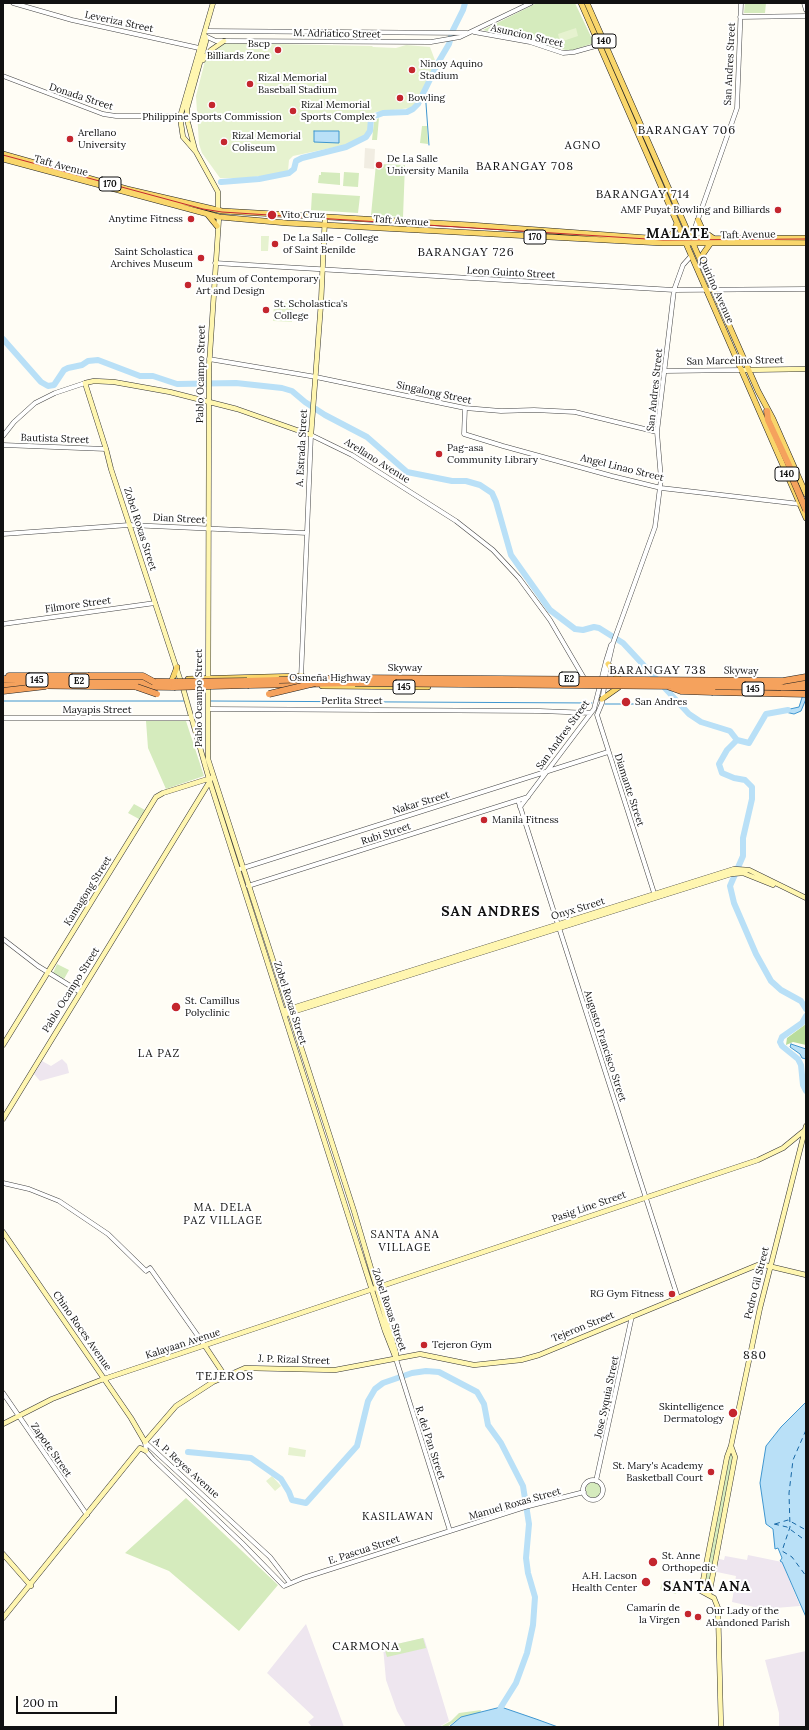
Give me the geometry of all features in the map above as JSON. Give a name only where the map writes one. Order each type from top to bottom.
[{"type":"highway","points":[[767,411],[768,420],[804,504]]},
{"type":"highway","points":[[770,436],[780,450],[806,510]]},
{"type":"highway","name":"Skyway","points":[[4,677],[143,676],[154,682],[355,678],[782,682],[806,680]]},
{"type":"highway","points":[[269,694],[315,683]]},
{"type":"highway","name":"Skyway","points":[[3,686],[137,687],[315,683],[664,684],[805,692]]},
{"type":"highway","points":[[664,684],[681,691],[805,692]]},
{"type":"highway","points":[[3,691],[46,686]]},
{"type":"highway","points":[[137,687],[157,694]]},
{"type":"main road","points":[[213,3],[205,33],[199,48],[185,110],[196,152],[218,192],[218,210]]},
{"type":"main road","name":"Quirino Avenue","points":[[581,3],[770,436],[804,504],[806,518]]},
{"type":"main road","name":"Quirino Avenue","points":[[587,3],[715,290],[767,411],[773,419],[806,494]]},
{"type":"main road","points":[[196,152],[182,137],[180,116],[185,110],[201,62],[206,41],[205,33]]},
{"type":"main road","points":[[201,62],[211,50],[224,41]]},
{"type":"main road","points":[[182,137],[191,134]]},
{"type":"main road","name":"Taft Avenue","points":[[3,154],[127,189],[218,210],[383,220],[633,239],[685,241]]},
{"type":"main road","name":"Taft Avenue","points":[[3,159],[219,217],[384,229],[685,241],[716,239],[806,238]]},
{"type":"main road","points":[[206,213],[217,226]]},
{"type":"main road","name":"Pablo Ocampo Street","points":[[3,1118],[211,779],[208,759],[209,359],[217,226],[219,217]]},
{"type":"main road","name":"A. Estrada Street","points":[[311,435],[323,270],[325,217]]},
{"type":"main road","points":[[383,220],[384,229]]},
{"type":"main road","points":[[698,220],[705,233],[716,239]]},
{"type":"main road","points":[[662,239],[673,233],[677,223]]},
{"type":"main road","name":"Taft Avenue","points":[[692,241],[710,244],[806,243]]},
{"type":"main road","points":[[703,264],[703,254],[710,244]]},
{"type":"main road","name":"San Marcelino Street","points":[[742,370],[806,369]]},
{"type":"main road","name":"Arellano Avenue","points":[[85,384],[94,381],[138,385],[209,402],[260,417],[311,435]]},
{"type":"main road","name":"Zobel Roxas Street","points":[[85,384],[129,526],[177,667],[191,718],[298,1050],[354,1211],[374,1289],[396,1353],[396,1359]]},
{"type":"main road","points":[[608,664],[619,679]]},
{"type":"main road","points":[[172,680],[177,667]]},
{"type":"main road","name":"Osmeña Highway","points":[[4,677],[68,681],[172,680],[182,684],[209,683],[299,686],[657,687]]},
{"type":"main road","name":"Osmeña Highway","points":[[3,686],[182,684],[301,678],[366,677],[649,679]]},
{"type":"main road","name":"145","points":[[664,684],[806,680]]},
{"type":"main road","points":[[602,699],[619,687]]},
{"type":"main road","name":"Kamagong Street","points":[[3,1045],[156,797],[163,793],[211,779]]},
{"type":"main road","points":[[197,783],[204,792]]},
{"type":"main road","name":"Zobel Roxas Street","points":[[240,869],[248,886],[279,990]]},
{"type":"main road","name":"Onyx Street","points":[[655,896],[731,874],[737,870]]},
{"type":"main road","name":"Onyx Street","points":[[737,870],[743,874],[768,882],[806,901]]},
{"type":"main road","name":"Onyx Street","points":[[286,1012],[737,870],[762,876],[806,898]]},
{"type":"main road","name":"Pasig Line Street","points":[[374,1289],[770,1155],[783,1148],[805,1128]]},
{"type":"main road","name":"Pedro Gil Street","points":[[731,1446],[735,1457],[709,1595],[702,1591],[727,1457],[731,1446],[770,1266],[805,1128]]},
{"type":"main road","name":"Chino Roces Avenue","points":[[3,1232],[135,1424],[145,1442]]},
{"type":"main road","name":"Tejeron Street","points":[[396,1359],[420,1354],[474,1365],[521,1360],[539,1355],[760,1264],[806,1275]]},
{"type":"main road","name":"Kalayaan Avenue","points":[[3,1424],[52,1399],[104,1379],[374,1289]]},
{"type":"main road","points":[[204,1346],[225,1376]]},
{"type":"main road","name":"J. P. Rizal Street","points":[[145,1442],[176,1406],[199,1390],[225,1376],[251,1368],[334,1370],[396,1359]]},
{"type":"main road","points":[[3,1618],[31,1586],[140,1448],[146,1451]]},
{"type":"main road","points":[[3,1554],[31,1586]]},
{"type":"main road","points":[[709,1595],[714,1598],[718,1608],[721,1727]]},
{"type":"street","name":"Leveriza Street","points":[[13,3],[72,20],[199,48]]},
{"type":"street","name":"M. Adriatico Street","points":[[205,33],[216,40],[224,41],[431,42],[450,39],[471,33],[531,3]]},
{"type":"street","name":"San Andres Street","points":[[692,241],[737,108],[741,3]]},
{"type":"street","points":[[804,3],[806,10]]},
{"type":"street","points":[[740,17],[806,16]]},
{"type":"street","name":"M. Adriatico Street","points":[[205,33],[471,33]]},
{"type":"street","name":"Asuncion Street","points":[[471,33],[530,42],[563,53],[574,52],[599,45]]},
{"type":"street","name":"Donada Street","points":[[3,76],[104,114],[116,116],[180,116]]},
{"type":"street","name":"San Andres Street","points":[[603,678],[616,636],[656,527],[661,488],[657,432],[674,290],[682,265],[691,256]]},
{"type":"street","name":"Leon Guinto Street","points":[[215,263],[674,290],[806,289]]},
{"type":"street","name":"Singalong Street","points":[[209,359],[316,377],[465,408],[492,411],[534,410],[575,412],[657,432]]},
{"type":"street","name":"San Marcelino Street","points":[[665,371],[742,370]]},
{"type":"street","points":[[3,436],[18,418],[35,403],[55,393],[85,384]]},
{"type":"street","name":"Angel Linao Street","points":[[465,408],[465,435],[612,476],[661,488],[804,504]]},
{"type":"street","name":"A. Estrada Street","points":[[301,678],[311,435]]},
{"type":"street","name":"Arellano Avenue","points":[[311,435],[352,455],[456,521],[492,550],[519,578],[550,620],[584,678]]},
{"type":"street","name":"Bautista Street","points":[[3,445],[106,449]]},
{"type":"street","name":"Dian Street","points":[[3,534],[129,526],[307,533]]},
{"type":"street","name":"Filmore Street","points":[[3,624],[155,603]]},
{"type":"street","name":"San Andres Street","points":[[520,807],[591,713],[602,687],[611,645],[614,642]]},
{"type":"street","name":"Diamante Street","points":[[602,687],[602,699],[597,717],[655,896]]},
{"type":"street","name":"Perlita Street","points":[[209,709],[591,713]]},
{"type":"street","name":"Mayapis Street","points":[[3,718],[191,718]]},
{"type":"street","name":"Nakar Street","points":[[240,869],[608,752]]},
{"type":"street","name":"Rubi Street","points":[[248,886],[528,797]]},
{"type":"street","name":"Augusto Francisco Street","points":[[518,800],[678,1298]]},
{"type":"street","points":[[3,939],[48,973],[80,992]]},
{"type":"street","points":[[3,1183],[29,1189],[67,1205],[108,1234],[148,1270],[204,1346]]},
{"type":"street","name":"Jose Syquia Street","points":[[596,1480],[632,1316]]},
{"type":"street","name":"R. del Pan Street","points":[[396,1359],[450,1531]]},
{"type":"street","name":"Zapote Street","points":[[3,1394],[87,1515]]},
{"type":"street","name":"A. P. Reyes Avenue","points":[[145,1442],[146,1451],[276,1576],[284,1586]]},
{"type":"street","name":"A. P. Reyes Avenue","points":[[145,1442],[270,1557],[290,1583]]},
{"type":"street","points":[[596,1480],[603,1486],[603,1492],[601,1497],[591,1500],[586,1497],[584,1492],[587,1483],[596,1480]]},
{"type":"street","name":"Manuel Roxas Street","points":[[450,1531],[525,1507],[584,1492]]},
{"type":"street","points":[[202,1505],[208,1499]]},
{"type":"street","name":"E. Pascua Street","points":[[284,1586],[450,1531]]},
{"type":"street","points":[[242,1543],[248,1536]]},
{"type":"street","points":[[262,1563],[270,1557]]},
{"type":"street","points":[[276,1576],[283,1572]]},
{"type":"shaded area","points":[[365,148],[375,149],[374,169],[364,168]]},
{"type":"shaded area","points":[[62,1059],[67,1064],[69,1073],[40,1081],[34,1074],[42,1061],[51,1066]]},
{"type":"shaded area","points":[[748,1555],[782,1562],[800,1606],[763,1609],[732,1602],[736,1576],[717,1572],[719,1559],[724,1560],[725,1556],[747,1560]]},
{"type":"shaded area","points":[[306,1624],[344,1727],[312,1727],[308,1722],[314,1717],[267,1673]]},
{"type":"shaded area","points":[[424,1638],[449,1721],[439,1727],[406,1727],[397,1711],[386,1680],[383,1647]]},
{"type":"shaded area","points":[[806,1651],[806,1727],[779,1727],[779,1713],[765,1660]]},
{"type":"green space","points":[[537,3],[575,3],[594,43],[570,51],[483,30]]},
{"type":"green space","points":[[745,3],[766,3],[765,13],[744,13]]},
{"type":"green space","points":[[576,28],[578,36],[560,42],[558,34]]},
{"type":"green space","name":"Rizal Memorial Sports Complex","points":[[224,43],[372,46],[396,48],[406,45],[430,47],[436,63],[417,102],[411,108],[375,112],[370,117],[368,134],[345,145],[293,156],[289,160],[288,171],[244,178],[220,178],[202,153],[199,144],[196,96],[205,61]]},
{"type":"green space","points":[[379,118],[377,140],[372,140],[374,121]]},
{"type":"green space","points":[[422,126],[427,126],[428,144],[420,143]]},
{"type":"green space","points":[[376,164],[405,165],[403,217],[371,215]]},
{"type":"green space","points":[[321,172],[340,173],[340,185],[318,183]]},
{"type":"green space","points":[[344,172],[359,173],[358,187],[343,186]]},
{"type":"green space","points":[[312,193],[360,196],[358,213],[311,210]]},
{"type":"green space","points":[[261,236],[269,236],[268,251],[261,251]]},
{"type":"green space","points":[[274,302],[293,304],[292,322],[273,321]]},
{"type":"green space","points":[[146,721],[186,721],[204,776],[166,789],[148,748]]},
{"type":"green space","points":[[134,804],[145,810],[139,819],[128,813]]},
{"type":"green space","points":[[57,964],[69,970],[64,979],[53,973]]},
{"type":"green space","points":[[806,1024],[806,1045],[793,1042],[786,1045],[787,1038]]},
{"type":"green space","points":[[289,1447],[306,1450],[305,1457],[288,1455]]},
{"type":"green space","points":[[732,1453],[734,1456],[710,1583],[707,1585],[705,1582],[730,1454]]},
{"type":"green space","points":[[272,1476],[281,1486],[275,1491],[266,1481]]},
{"type":"green space","points":[[594,1482],[601,1487],[602,1490],[597,1497],[594,1498],[587,1493],[586,1490],[591,1483]]},
{"type":"green space","points":[[186,1498],[278,1585],[239,1631],[169,1571],[125,1553]]},
{"type":"green space","points":[[663,1580],[679,1585],[676,1594],[660,1589]]},
{"type":"green space","points":[[423,1638],[426,1648],[387,1657],[384,1647]]},
{"type":"green space","points":[[481,1710],[480,1714],[461,1717],[447,1727],[440,1727],[451,1721],[459,1713]]},
{"type":"water","points":[[314,131],[339,131],[339,143],[314,142]]},
{"type":"water","points":[[806,685],[806,699],[801,711],[794,714],[781,711],[799,707]]},
{"type":"water","points":[[791,1044],[806,1049],[806,1059],[802,1058],[800,1054],[790,1047]]},
{"type":"water","points":[[806,1402],[806,1617],[782,1562],[780,1561],[782,1558],[778,1548],[775,1549],[773,1529],[766,1524],[760,1483],[766,1446],[781,1427]]},
{"type":"water","points":[[501,1707],[558,1727],[449,1727],[461,1717]]},
{"type":"waterway","points":[[221,182],[259,179],[289,173],[294,169],[296,161],[302,158],[346,147],[366,137],[370,131],[371,118],[383,113],[407,112],[413,109],[418,104],[449,44],[453,30],[465,3]]},
{"type":"waterway","points":[[425,90],[429,145]]},
{"type":"waterway","points":[[3,339],[41,382],[48,386],[54,385],[64,370],[82,365],[88,361],[98,360],[140,376],[153,376],[177,384],[236,383],[282,388],[292,391],[305,402],[325,415],[367,437],[407,472],[452,481],[466,481],[480,485],[492,493],[496,502],[511,555],[550,610],[575,629],[583,630],[594,627],[599,628],[623,643],[689,714],[701,722],[730,731],[737,740]]},
{"type":"waterway","points":[[3,701],[184,701]]},
{"type":"waterway","points":[[210,701],[592,703]]},
{"type":"waterway","points":[[605,704],[679,704]]},
{"type":"waterway","points":[[737,740],[749,743],[766,714],[788,710]]},
{"type":"waterway","points":[[737,740],[727,750],[719,764],[722,773],[734,778],[745,780],[752,787],[752,799],[743,838],[743,856],[730,886],[734,903],[756,954],[771,981],[781,990],[801,1001],[806,1009]]},
{"type":"waterway","points":[[806,1016],[802,1023],[782,1037],[780,1042],[782,1046],[798,1059],[801,1065],[803,1085],[806,1091]]},
{"type":"waterway","points":[[188,1452],[251,1458],[281,1479],[292,1500],[306,1503],[357,1446],[368,1401],[375,1389],[383,1383],[412,1373],[426,1371],[439,1372],[477,1392],[484,1404],[488,1425],[501,1443],[523,1486],[529,1524],[526,1558],[528,1573],[535,1597],[533,1625],[527,1653],[516,1683],[501,1707],[497,1721],[499,1727]]},
{"type":"ferry route","points":[[806,1430],[793,1460],[789,1493],[790,1527],[782,1551],[792,1557],[806,1576]]},
{"type":"ferry route","points":[[775,1524],[788,1520],[806,1530]]},
{"type":"ferry route","points":[[774,1524],[787,1527],[806,1541]]},
{"type":"tram line","points":[[3,155],[203,209],[222,212],[663,240],[806,239]]},
{"type":"place","name":"Bscp Billiards Zone","points":[[278,50]]},
{"type":"place","name":"Ninoy Aquino Stadium","points":[[412,70]]},
{"type":"place","name":"Rizal Memorial Baseball Stadium","points":[[250,84]]},
{"type":"place","name":"Bowling","points":[[400,98]]},
{"type":"place","name":"Philippine Sports Commission","points":[[212,105]]},
{"type":"place","name":"Rizal Memorial Sports Complex","points":[[293,111]]},
{"type":"place","name":"Arellano University","points":[[70,139]]},
{"type":"place","name":"Rizal Memorial Coliseum","points":[[224,142]]},
{"type":"place","name":"De La Salle University Manila","points":[[379,165]]},
{"type":"place","name":"AMF Puyat Bowling and Billiards","points":[[778,210]]},
{"type":"place","name":"Vito Cruz","points":[[272,215]]},
{"type":"place","name":"Anytime Fitness","points":[[191,219]]},
{"type":"place","name":"De La Salle - College of Saint Benilde","points":[[275,244]]},
{"type":"place","name":"Saint Scholastica Archives Museum","points":[[201,258]]},
{"type":"place","name":"Museum of Contemporary Art and Design","points":[[188,285]]},
{"type":"place","name":"St. Scholastica's College","points":[[266,310]]},
{"type":"place","name":"Pag-asa Community Library","points":[[439,454]]},
{"type":"place","name":"San Andres","points":[[626,702]]},
{"type":"place","name":"Manila Fitness","points":[[484,820]]},
{"type":"place","name":"St. Camillus Polyclinic","points":[[176,1007]]},
{"type":"place","name":"RG Gym Fitness","points":[[672,1294]]},
{"type":"place","name":"Tejeron Gym","points":[[424,1345]]},
{"type":"place","name":"Skintelligence Dermatology","points":[[733,1413]]},
{"type":"place","name":"St. Mary's Academy Basketball Court","points":[[711,1472]]},
{"type":"place","name":"St. Anne Orthopedic","points":[[653,1562]]},
{"type":"place","name":"A.H. Lacson Health Center","points":[[646,1582]]},
{"type":"place","name":"Camarín de la Virgen","points":[[688,1614]]},
{"type":"place","name":"Our Lady of the Abandoned Parish","points":[[698,1617]]},
{"type":"district","name":"BARANGAY 706","points":[[687,131]]},
{"type":"district","name":"AGNO","points":[[583,146]]},
{"type":"district","name":"BARANGAY 708","points":[[525,167]]},
{"type":"district","name":"BARANGAY 714","points":[[643,195]]},
{"type":"district","name":"MALATE","points":[[678,234]]},
{"type":"district","name":"BARANGAY 726","points":[[466,253]]},
{"type":"district","name":"BARANGAY 738","points":[[658,671]]},
{"type":"district","name":"SAN ANDRES","points":[[491,912]]},
{"type":"district","name":"LA PAZ","points":[[159,1054]]},
{"type":"district","name":"MA. DELA PAZ VILLAGE","points":[[223,1214]]},
{"type":"district","name":"SANTA ANA VILLAGE","points":[[405,1241]]},
{"type":"district","name":"880","points":[[755,1356]]},
{"type":"district","name":"TEJEROS","points":[[225,1377]]},
{"type":"district","name":"KASILAWAN","points":[[398,1517]]},
{"type":"district","name":"SANTA ANA","points":[[707,1587]]},
{"type":"district","name":"CARMONA","points":[[366,1647]]}]
